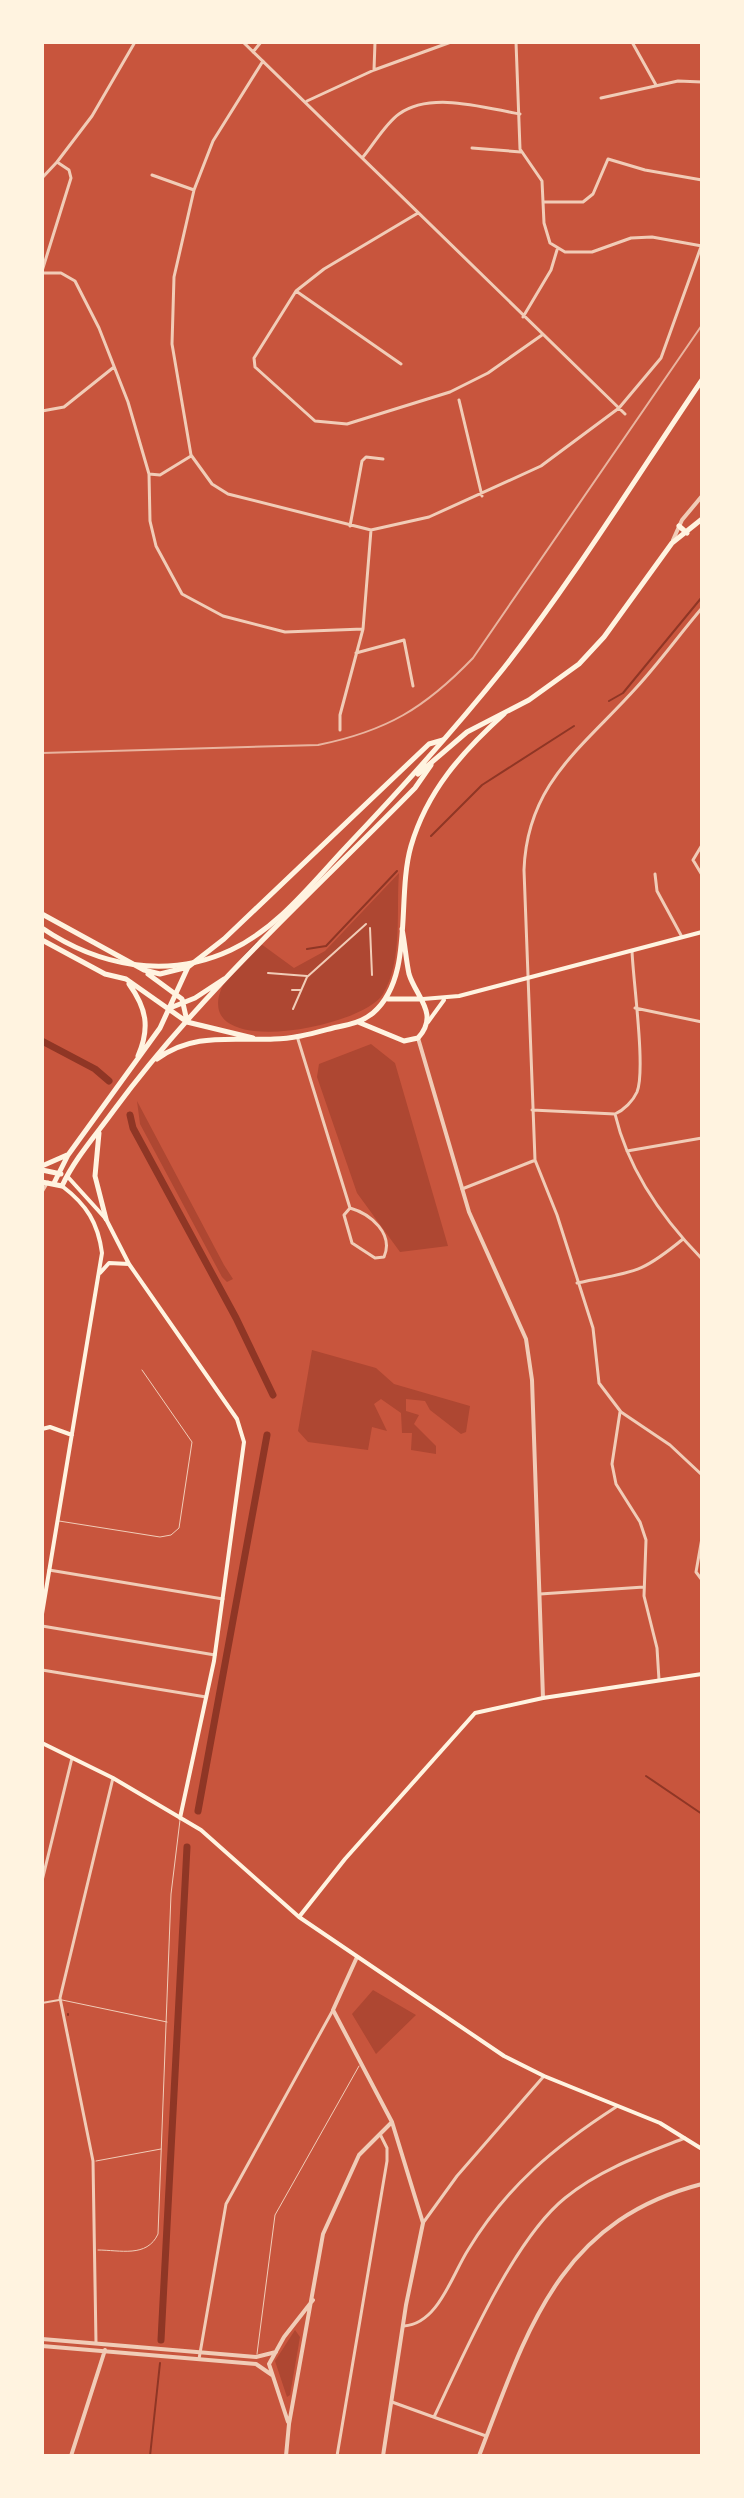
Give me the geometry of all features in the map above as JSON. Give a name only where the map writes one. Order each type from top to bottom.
[{"type":"main road","points":[[42,928],[79,950],[116,963],[161,966],[229,951],[268,927],[404,786],[444,739],[544,612],[702,380]]},
{"type":"main road","points":[[404,786],[467,732],[529,700],[579,664],[604,637],[672,543],[702,519]]},
{"type":"main road","points":[[679,526],[687,533]]},
{"type":"main road","points":[[387,999],[399,964],[408,857],[427,805],[453,765],[506,712]]},
{"type":"main road","points":[[135,965],[160,974],[188,967],[224,939],[429,744],[444,739]]},
{"type":"main road","points":[[62,1186],[146,1066],[415,788],[434,760]]},
{"type":"main road","points":[[42,914],[135,965],[176,993],[184,1004],[187,1022]]},
{"type":"main road","points":[[401,920],[409,974],[428,1014],[426,1026]]},
{"type":"main road","points":[[146,1066],[171,1048],[189,1041],[297,1036],[358,1022],[387,999],[401,996],[445,998],[529,979],[702,932]]},
{"type":"main road","points":[[42,940],[105,974],[126,979],[187,1022],[232,1030],[257,1039]]},
{"type":"main road","points":[[48,1183],[160,1028],[188,967]]},
{"type":"main road","points":[[169,1008],[184,1004],[233,973]]},
{"type":"main road","points":[[126,979],[142,1004],[147,1026],[134,1064]]},
{"type":"main road","points":[[358,1022],[404,1041],[418,1038],[434,1010],[445,998]]},
{"type":"main road","points":[[100,1128],[95,1176],[106,1219],[129,1264],[237,1419],[244,1442],[215,1655],[180,1818]]},
{"type":"main road","points":[[42,1168],[68,1155]]},
{"type":"main road","points":[[42,1168],[67,1176],[106,1219]]},
{"type":"main road","points":[[42,1614],[102,1253],[96,1222],[86,1208],[62,1186],[48,1183]]},
{"type":"main road","points":[[99,1275],[109,1263],[129,1264]]},
{"type":"main road","points":[[42,1429],[63,1430],[72,1435]]},
{"type":"main road","points":[[299,1917],[335,1870],[473,1715],[543,1698],[702,1674]]},
{"type":"main road","points":[[42,1743],[113,1778],[201,1830],[299,1917],[504,2056],[544,2076],[619,2105],[702,2149]]},
{"type":"street","points":[[42,178],[92,116],[135,42]]},
{"type":"street","points":[[243,42],[625,414]]},
{"type":"street","points":[[253,52],[261,42]]},
{"type":"street","points":[[374,70],[375,42]]},
{"type":"street","points":[[305,102],[374,70],[451,42]]},
{"type":"street","points":[[516,42],[521,152],[542,181],[546,235],[557,250]]},
{"type":"street","points":[[632,42],[656,85]]},
{"type":"street","points":[[263,61],[213,141],[194,190],[174,277],[172,311],[178,384],[191,455],[212,484],[228,494],[371,530],[429,517],[482,496],[541,466],[619,408],[661,358],[702,245],[652,237],[631,238],[592,252],[557,250]]},
{"type":"street","points":[[601,98],[656,85],[702,82]]},
{"type":"street","points":[[363,158],[397,116],[419,105],[471,106],[520,114]]},
{"type":"street","points":[[472,148],[521,152]]},
{"type":"street","points":[[543,202],[588,199],[608,159],[702,180]]},
{"type":"street","points":[[57,162],[69,170],[71,178],[42,272],[61,273],[75,281],[114,367],[149,474],[150,521],[156,546],[176,587],[188,600],[223,616],[285,632],[363,629]]},
{"type":"street","points":[[152,175],[194,190]]},
{"type":"street","points":[[418,213],[324,269],[296,291],[253,362],[315,421],[347,424],[450,392],[488,373],[542,335]]},
{"type":"street","points":[[523,317],[551,270],[557,250]]},
{"type":"street","points":[[296,291],[401,364]]},
{"type":"street","points":[[42,411],[64,407],[114,367]]},
{"type":"street","points":[[459,400],[482,496]]},
{"type":"street","points":[[149,474],[160,475],[191,455]]},
{"type":"street","points":[[350,526],[362,461],[366,457],[383,459]]},
{"type":"street","points":[[672,543],[679,526],[702,496]]},
{"type":"street","points":[[340,730],[340,715],[363,629],[371,530]]},
{"type":"street","points":[[702,608],[637,687],[565,763],[538,803],[528,827],[524,855],[535,1160],[557,1215],[593,1328],[599,1383],[621,1412],[670,1445],[702,1475]]},
{"type":"street","points":[[356,653],[404,640],[413,686]]},
{"type":"street","points":[[702,845],[693,860],[702,875]]},
{"type":"street","points":[[655,874],[657,891],[682,937]]},
{"type":"street","points":[[293,1009],[307,977],[366,924]]},
{"type":"street","points":[[370,928],[372,975]]},
{"type":"street","points":[[532,1110],[615,1114],[624,1109],[639,1086],[632,951]]},
{"type":"street","points":[[268,973],[307,977]]},
{"type":"street","points":[[292,990],[302,989]]},
{"type":"street","points":[[635,1008],[702,1022]]},
{"type":"street","points":[[297,1036],[350,1208]]},
{"type":"street","points":[[418,1038],[481,1243],[526,1339],[532,1380],[543,1698]]},
{"type":"street","points":[[615,1114],[627,1151],[683,1239],[702,1259]]},
{"type":"street","points":[[627,1151],[702,1138]]},
{"type":"street","points":[[462,1189],[535,1160]]},
{"type":"street","points":[[42,1192],[48,1183]]},
{"type":"street","points":[[350,1208],[367,1214],[383,1233],[388,1245],[384,1257],[375,1258],[352,1243],[344,1215],[350,1208]]},
{"type":"street","points":[[577,1283],[633,1273],[650,1266],[683,1239]]},
{"type":"street","points":[[621,1412],[612,1464],[616,1484],[644,1531],[648,1552],[644,1587],[657,1648],[659,1680]]},
{"type":"street","points":[[702,1538],[696,1572],[702,1580]]},
{"type":"street","points":[[49,1570],[224,1600]]},
{"type":"street","points":[[540,1594],[644,1587]]},
{"type":"street","points":[[42,1626],[215,1655]]},
{"type":"street","points":[[42,1670],[206,1697]]},
{"type":"street","points":[[42,1881],[72,1758]]},
{"type":"street","points":[[96,2343],[93,2161],[60,2000],[113,1778]]},
{"type":"street","points":[[200,2356],[226,2204],[333,2010],[357,1957]]},
{"type":"street","points":[[42,2003],[60,2000]]},
{"type":"street","points":[[333,2010],[392,2122],[423,2223]]},
{"type":"street","points":[[383,2456],[402,2326],[423,2223],[457,2176],[544,2076]]},
{"type":"street","points":[[402,2326],[414,2325],[431,2313],[494,2212],[543,2157],[619,2105]]},
{"type":"street","points":[[286,2456],[323,2234],[359,2155],[392,2122]]},
{"type":"street","points":[[337,2456],[387,2161],[387,2148],[380,2132]]},
{"type":"street","points":[[434,2417],[493,2299],[545,2216],[575,2191],[607,2171],[685,2138]]},
{"type":"street","points":[[479,2456],[532,2328],[552,2290],[585,2245],[638,2206],[702,2184]]},
{"type":"street","points":[[289,2424],[269,2364],[314,2298]]},
{"type":"street","points":[[42,2339],[256,2364],[272,2375]]},
{"type":"street","points":[[42,2346],[200,2356],[256,2357],[276,2352]]},
{"type":"street","points":[[71,2456],[105,2350]]},
{"type":"street","points":[[392,2402],[486,2437]]},
{"type":"lane","points":[[56,1520],[160,1537],[171,1535],[179,1528],[192,1442],[142,1370]]},
{"type":"lane","points":[[93,2250],[140,2251],[154,2242],[158,2234],[169,2023],[171,1894],[180,1818]]},
{"type":"lane","points":[[60,2000],[169,2023]]},
{"type":"lane","points":[[256,2364],[275,2215],[360,2065]]},
{"type":"lane","points":[[93,2161],[163,2148]]},
{"type":"shaded area","points":[[399,873],[394,967],[383,994],[365,1009],[335,1021],[299,1029],[263,1032],[234,1026],[219,1010],[224,983],[257,941],[294,968],[325,951]]},
{"type":"shaded area","points":[[371,1044],[395,1063],[448,1246],[400,1252],[357,1193],[317,1077],[319,1064]]},
{"type":"shaded area","points":[[137,1101],[233,1279],[227,1282],[222,1277],[140,1124]]},
{"type":"shaded area","points":[[312,1350],[376,1368],[394,1384],[470,1406],[466,1432],[461,1434],[430,1410],[425,1401],[406,1399],[406,1411],[419,1415],[414,1424],[436,1446],[436,1454],[411,1450],[412,1433],[402,1433],[401,1413],[381,1399],[374,1404],[387,1431],[372,1427],[368,1450],[308,1442],[298,1431]]},
{"type":"shaded area","points":[[373,1990],[416,2015],[376,2054],[352,2014]]},
{"type":"shaded area","points":[[295,2330],[300,2337],[290,2395],[287,2397],[275,2361]]},
{"type":"waterway","points":[[609,701],[623,693],[702,597]]},
{"type":"waterway","points":[[431,836],[482,785],[574,726]]},
{"type":"waterway","points":[[307,949],[326,946],[397,871]]},
{"type":"waterway","points":[[42,1041],[95,1069],[109,1081]]},
{"type":"waterway","points":[[130,1115],[133,1128],[236,1318],[273,1395]]},
{"type":"waterway","points":[[198,1811],[267,1435]]},
{"type":"waterway","points":[[646,1776],[702,1814]]},
{"type":"waterway","points":[[161,2340],[187,1847]]},
{"type":"waterway","points":[[150,2456],[160,2363]]},
{"type":"railway","points":[[42,753],[318,745],[365,733],[421,704],[473,658],[702,325]]}]
